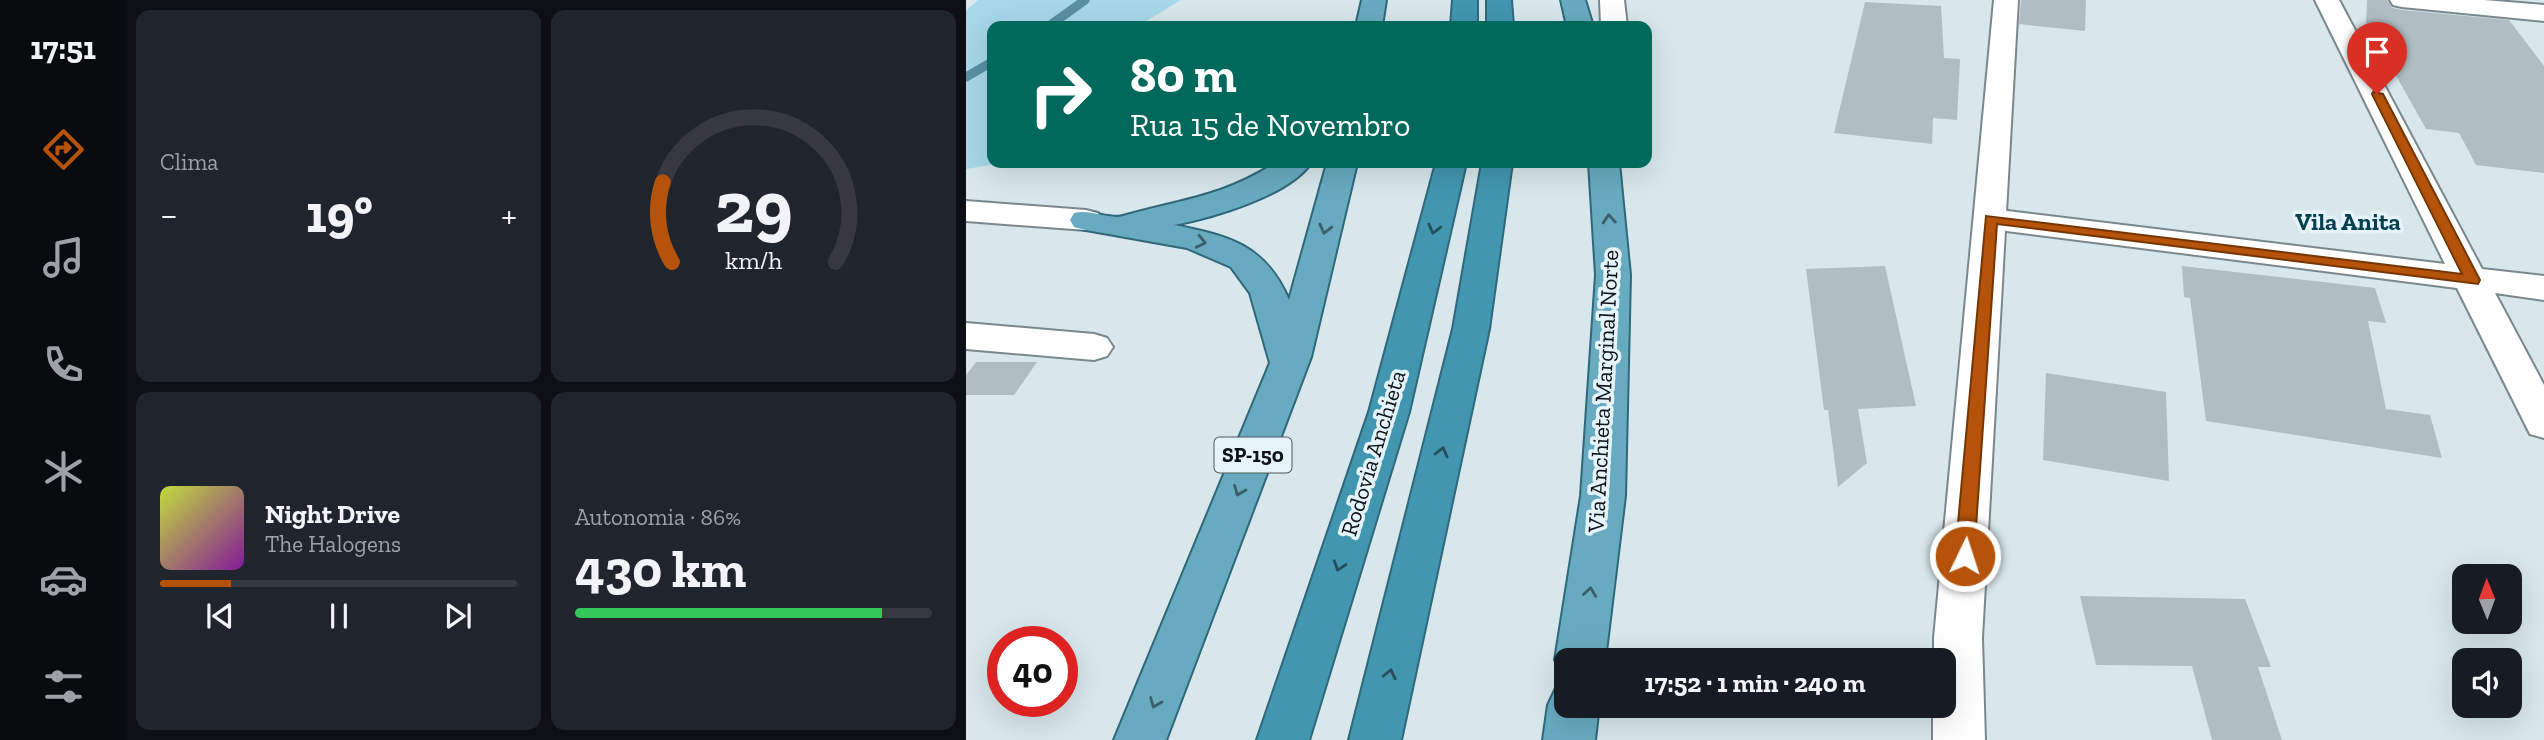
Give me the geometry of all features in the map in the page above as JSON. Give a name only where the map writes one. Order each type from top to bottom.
[{"type":"highway","points":[[1370,21],[1374,0]]},
{"type":"highway","points":[[1464,21],[1465,0]]},
{"type":"highway","points":[[1499,0],[1500,21]]},
{"type":"highway","points":[[1573,0],[1579,21]]},
{"type":"highway","points":[[1086,220],[1147,219],[1214,206],[1260,187],[1288,168]]},
{"type":"highway","name":"SP-150","points":[[1139,740],[1289,364],[1341,168]]},
{"type":"highway","name":"Rodovia Anchieta","points":[[1283,740],[1389,412],[1450,168]]},
{"type":"highway","points":[[1375,740],[1471,329],[1496,168]]},
{"type":"highway","name":"Via Anchieta Marginal Norte","points":[[1582,648],[1603,496],[1613,275],[1604,168]]},
{"type":"highway","points":[[1086,220],[1216,246],[1243,258],[1269,298],[1289,364]]},
{"type":"highway","points":[[1570,740],[1573,718]]},
{"type":"street","points":[[1612,0],[1614,21]]},
{"type":"street","points":[[1959,740],[1958,638],[2006,0]]},
{"type":"street","points":[[2327,0],[2544,423]]},
{"type":"street","points":[[2402,0],[2544,13]]},
{"type":"street","points":[[966,211],[1086,220]]},
{"type":"street","points":[[1991,219],[2544,288]]},
{"type":"street","points":[[966,336],[1094,347]]},
{"type":"shaded area","points":[[978,0],[1181,0],[1146,21],[987,21],[987,166],[966,169],[966,11]]},
{"type":"building","points":[[2021,0],[2086,0],[2085,31],[2019,24]]},
{"type":"building","points":[[2367,0],[2387,0],[2392,8],[2402,10],[2509,20],[2544,66],[2544,173],[2476,165],[2459,133],[2426,129],[2366,22]]},
{"type":"building","points":[[1865,2],[1941,6],[1944,58],[1960,59],[1957,120],[1933,118],[1932,144],[1834,133]]},
{"type":"building","points":[[1885,266],[1916,406],[1858,409],[1867,463],[1838,487],[1828,410],[1824,410],[1806,269]]},
{"type":"building","points":[[2182,266],[2375,288],[2386,323],[2368,321],[2386,409],[2430,415],[2442,458],[2206,421],[2190,298],[2184,297]]},
{"type":"building","points":[[976,362],[1037,362],[1014,395],[966,395],[966,375]]},
{"type":"building","points":[[2046,373],[2166,392],[2169,481],[2043,460]]},
{"type":"building","points":[[2080,596],[2245,599],[2271,667],[2258,667],[2282,740],[2212,740],[2192,666],[2096,665]]},
{"type":"waterway","points":[[1056,21],[1085,0]]},
{"type":"waterway","points":[[966,77],[987,65]]},
{"type":"district","name":"Vila Anita","points":[[2348,222]]},
{"type":"route","points":[[1965,556],[1991,219],[2473,280],[2377,94]]}]
